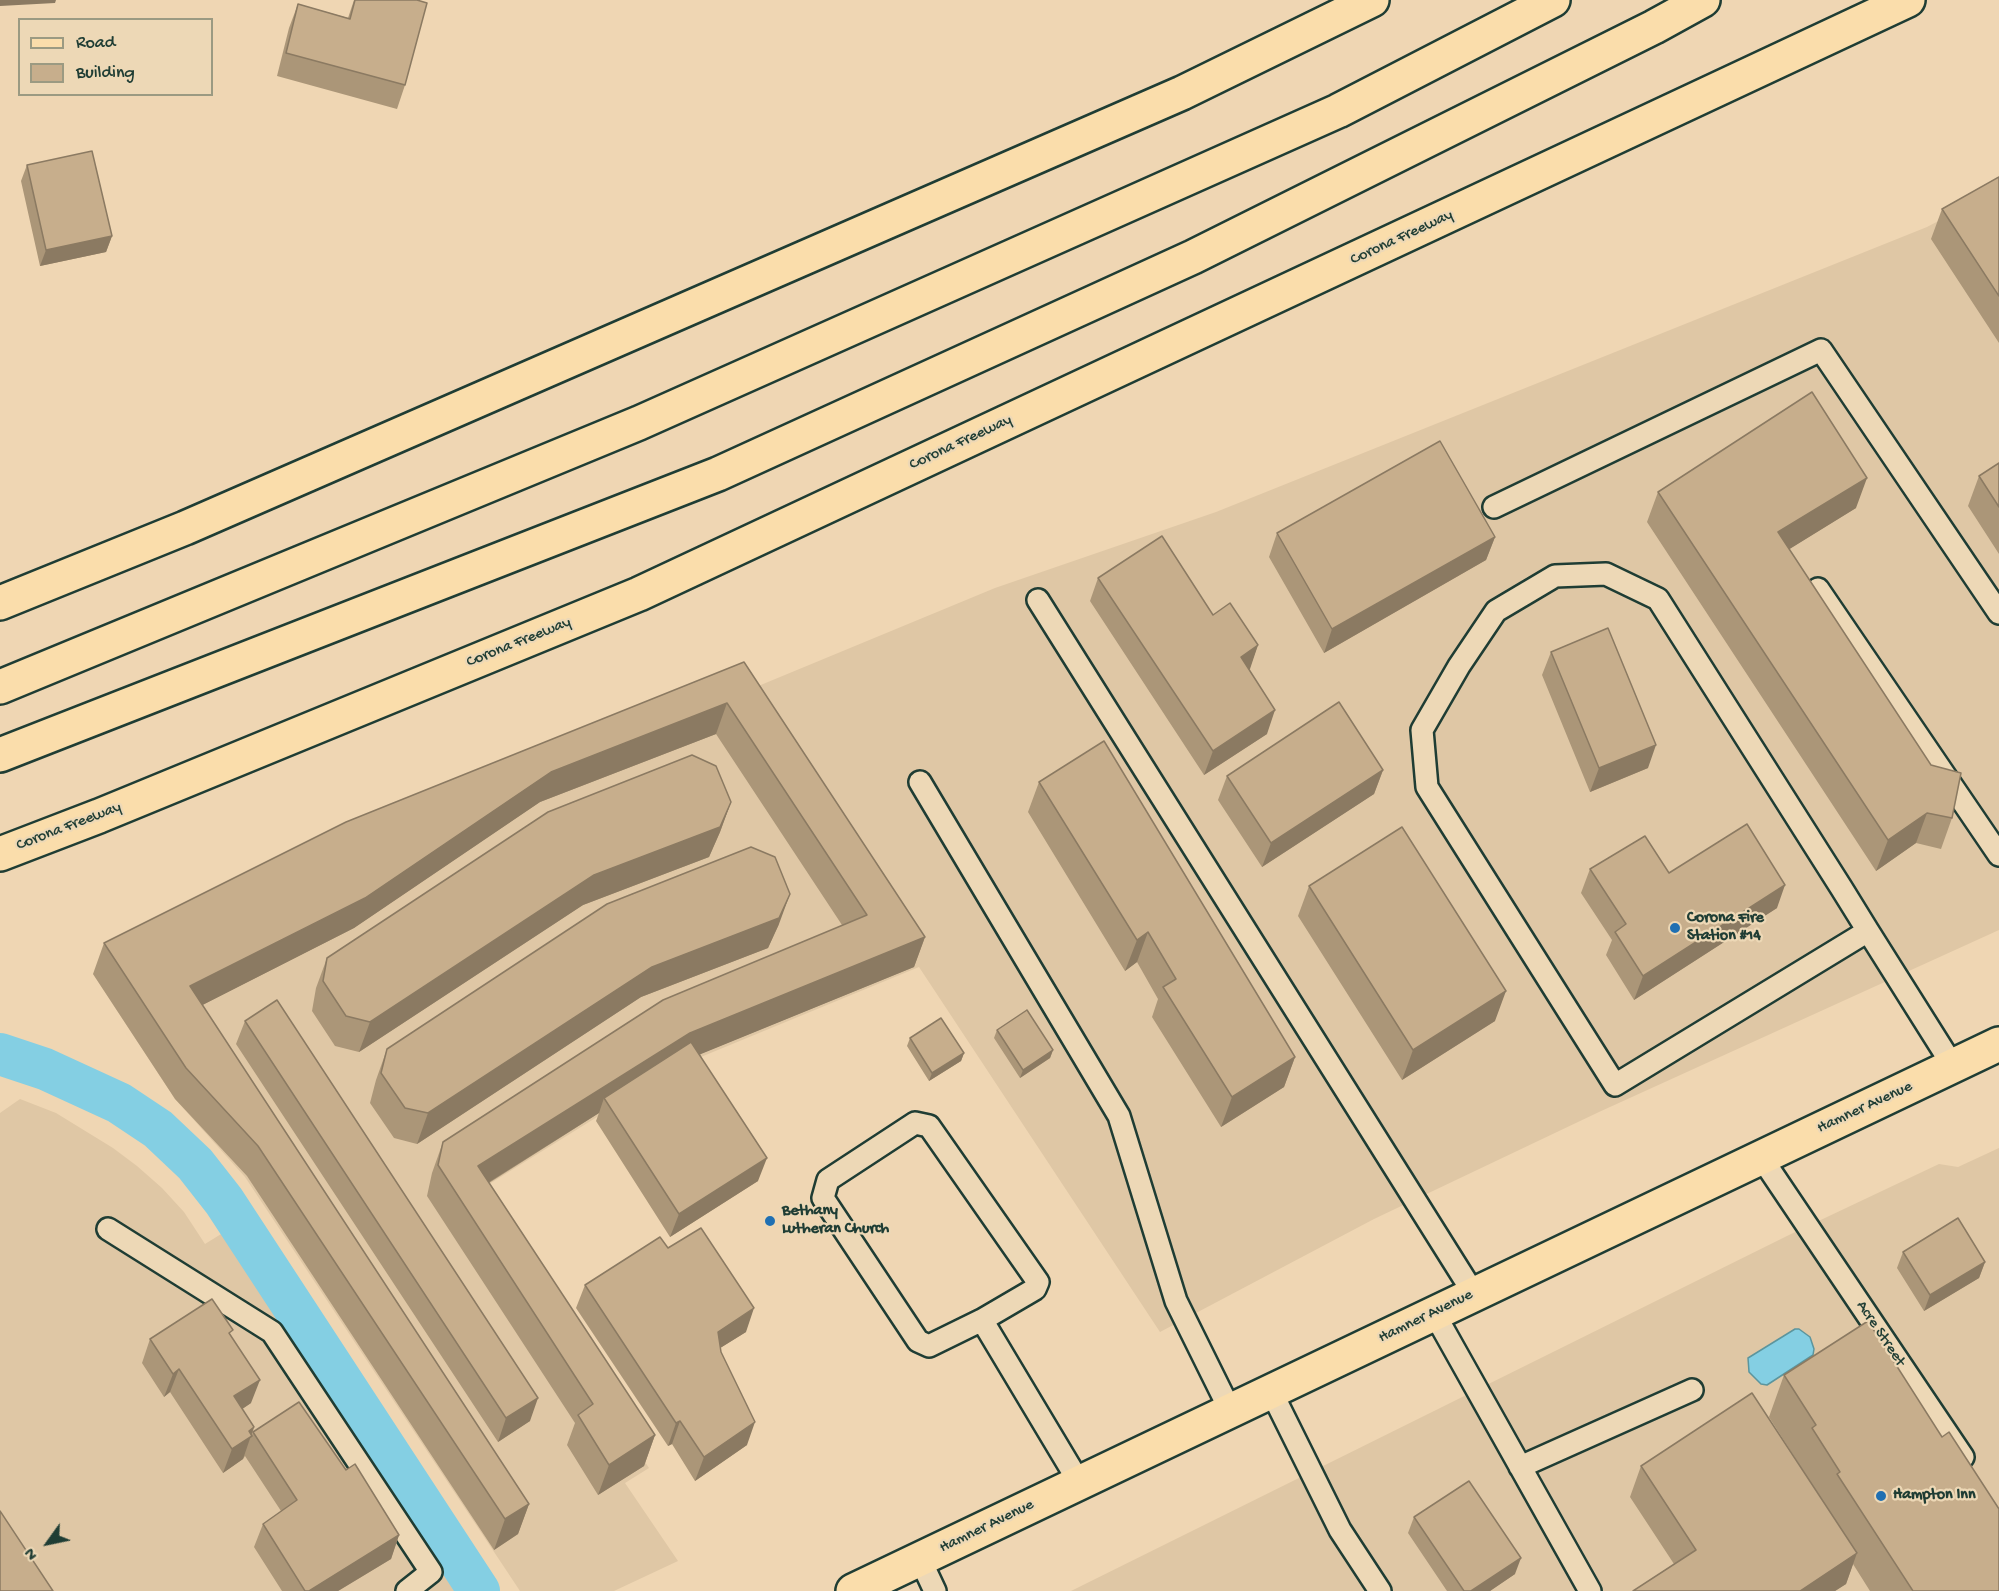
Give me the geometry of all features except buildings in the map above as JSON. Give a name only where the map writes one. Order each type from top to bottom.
[{"type":"main road","points":[[0,603],[185,528],[1182,93],[1372,0]]},
{"type":"main road","points":[[0,687],[650,418],[1338,111],[1553,0]]},
{"type":"main road","points":[[0,755],[718,474],[1193,256],[1654,27],[1703,0]]},
{"type":"main road","name":"Corona Freeway","points":[[0,854],[99,816],[639,594],[1909,1]]},
{"type":"main road","points":[[0,864],[99,816]]},
{"type":"main road","name":"Hamner Avenue","points":[[853,1591],[1999,1044]]},
{"type":"lane","points":[[1494,507],[1821,350],[1999,613]]},
{"type":"lane","points":[[1868,931],[1615,1085],[1427,788],[1422,730],[1459,666],[1496,611],[1555,576],[1606,574],[1658,598],[1868,931],[1953,1066]]},
{"type":"lane","points":[[1818,589],[1999,855]]},
{"type":"lane","points":[[1038,600],[1474,1294]]},
{"type":"lane","points":[[920,782],[1119,1116],[1176,1301],[1230,1410]]},
{"type":"lane","points":[[915,1123],[929,1126],[1038,1282],[1035,1289],[982,1320],[929,1346],[918,1341],[823,1198],[828,1180],[915,1123]]},
{"type":"lane","name":"Acre Street","points":[[1761,1157],[1973,1473]]},
{"type":"lane","points":[[108,1229],[272,1332],[431,1572],[407,1591]]},
{"type":"lane","points":[[1434,1313],[1590,1591]]},
{"type":"lane","points":[[982,1320],[1078,1482]]},
{"type":"lane","points":[[1520,1467],[1692,1390]]},
{"type":"lane","points":[[1270,1391],[1340,1530],[1380,1591]]},
{"type":"lane","points":[[920,1559],[935,1591]]},
{"type":"shaded area","points":[[1999,189],[1999,930],[1599,1112],[1374,1219],[1160,1332],[919,967],[679,1066],[470,1196],[649,1468],[625,1483],[678,1561],[614,1591],[520,1591],[245,1177],[175,1099],[93,974],[328,854],[739,694],[995,588],[1216,512],[1927,227]]},
{"type":"shaded area","points":[[20,1099],[56,1113],[113,1148],[137,1166],[184,1212],[205,1244],[226,1231],[462,1591],[0,1591],[0,1113]]},
{"type":"shaded area","points":[[1999,1148],[1999,1591],[1071,1591],[1789,1235],[1939,1164],[1958,1167]]},
{"type":"water","points":[[1795,1329],[1799,1329],[1810,1337],[1814,1349],[1813,1355],[1767,1385],[1761,1384],[1749,1372],[1748,1358]]},
{"type":"waterway","points":[[0,1054],[45,1069],[119,1103],[158,1129],[195,1164],[224,1201],[479,1591]]},
{"type":"place","name":"Corona Fire Station #14","points":[[1675,928]]},
{"type":"place","name":"Bethany Lutheran Church","points":[[770,1221]]},
{"type":"place","name":"Hampton Inn","points":[[1881,1496]]}]
